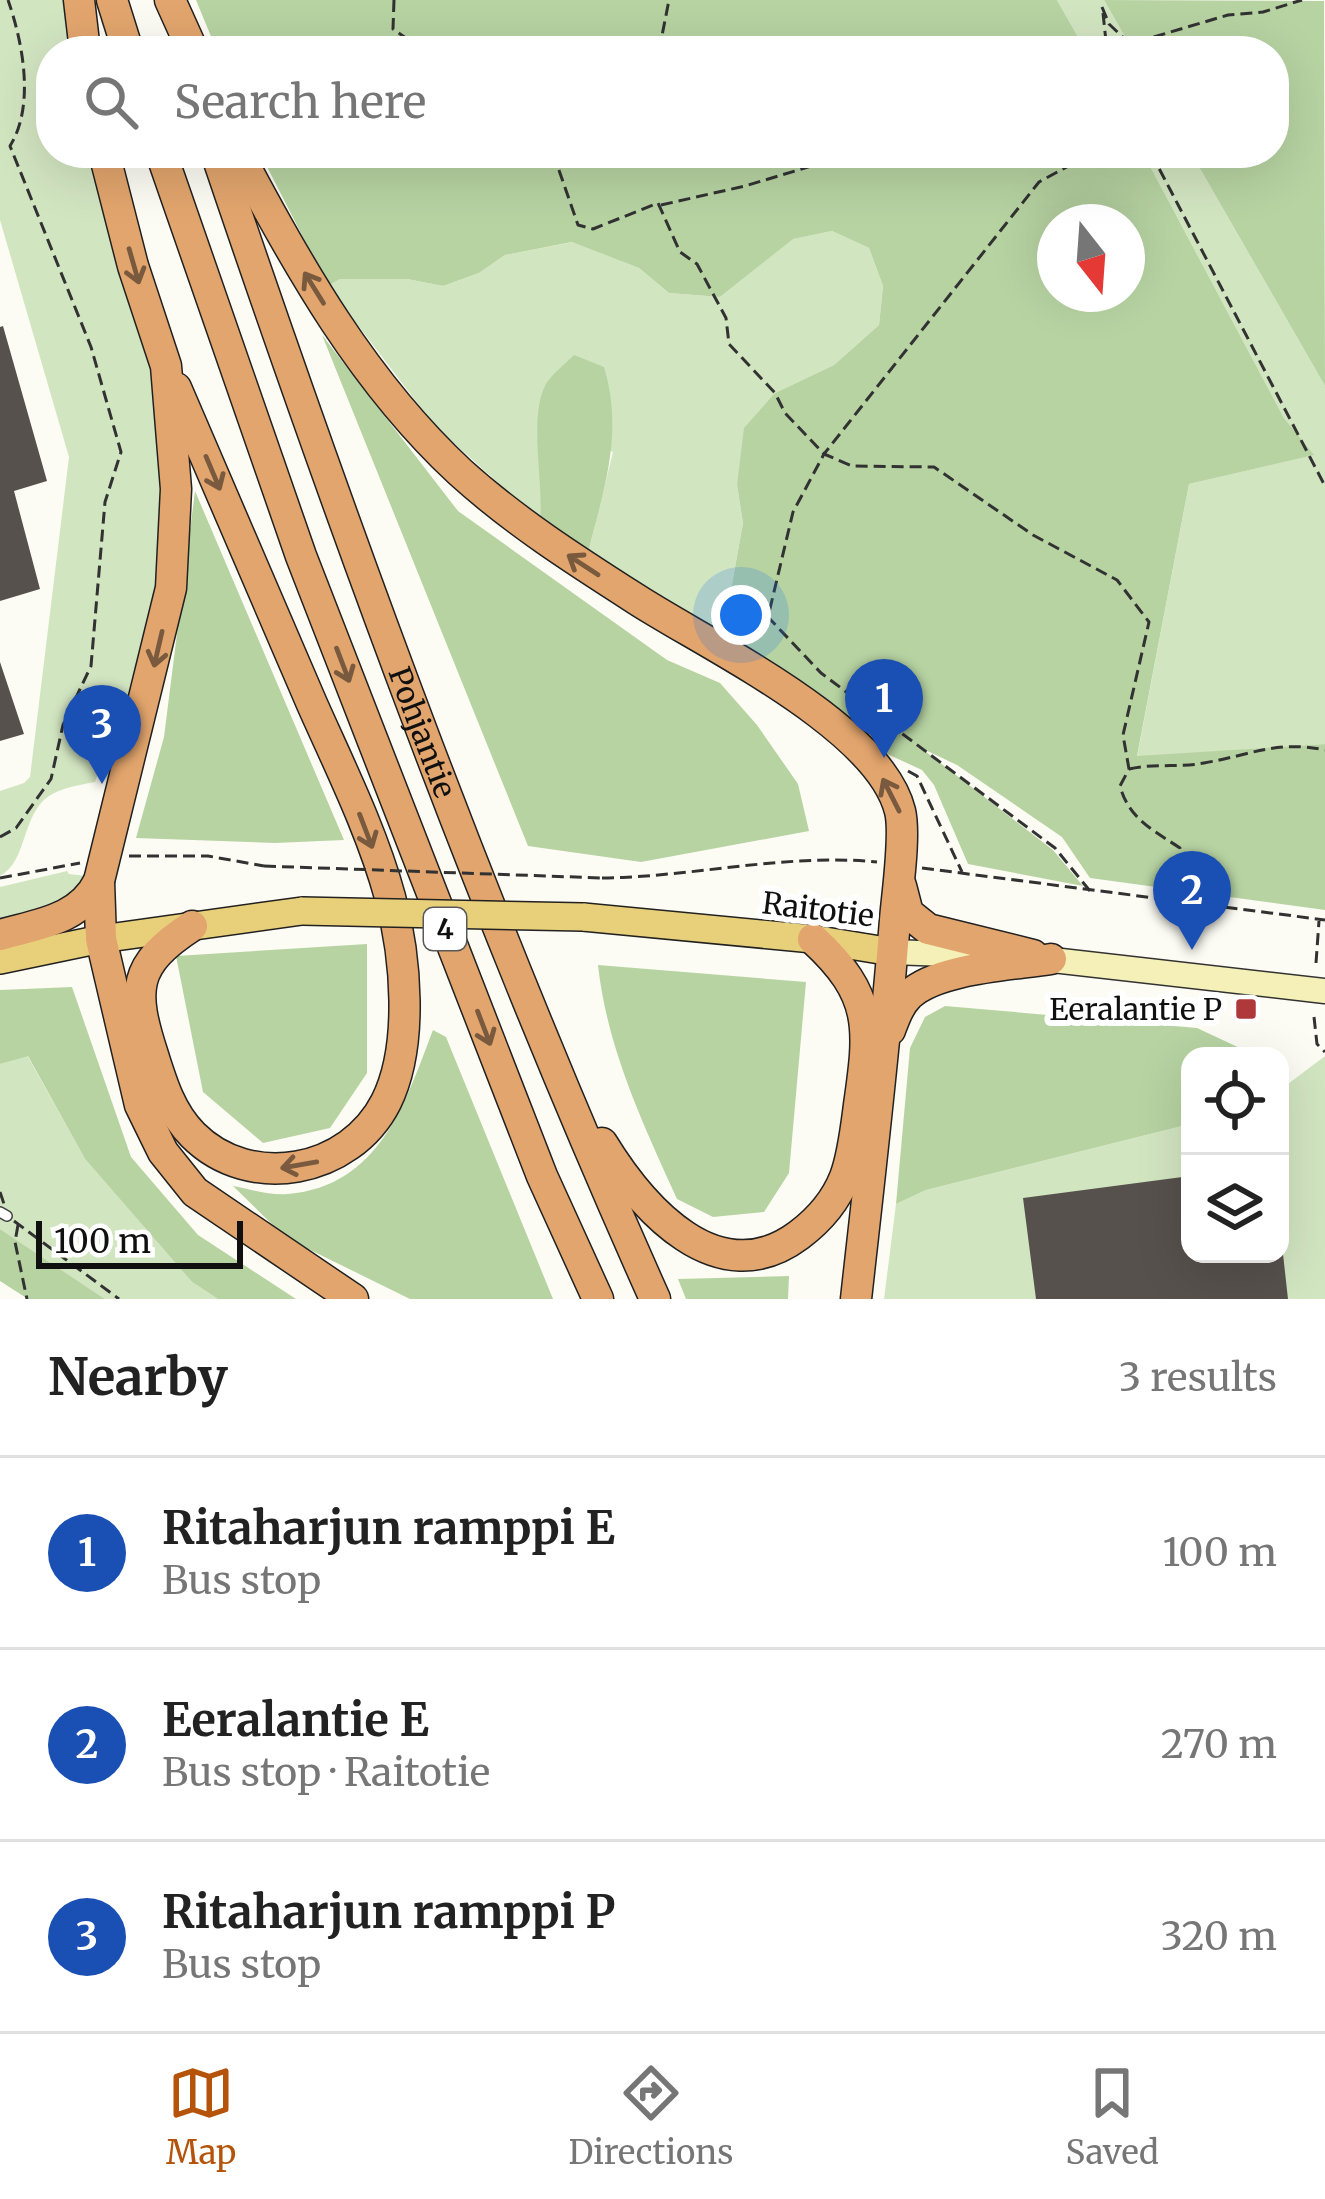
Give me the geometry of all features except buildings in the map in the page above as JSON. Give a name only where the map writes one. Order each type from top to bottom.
[{"type":"highway","points":[[79,0],[83,36]]},
{"type":"highway","points":[[112,0],[123,36]]},
{"type":"highway","points":[[168,0],[179,36]]},
{"type":"highway","points":[[168,0],[186,36]]},
{"type":"highway","points":[[108,168],[166,366],[357,808],[390,898],[401,978],[401,1040],[391,1091],[353,1143],[308,1166],[272,1169],[223,1156],[180,1120],[155,1063],[139,991],[152,957],[192,926]]},
{"type":"highway","name":"Pohjantie","points":[[166,168],[301,556],[542,1176],[598,1299]]},
{"type":"highway","name":"Pohjantie","points":[[221,168],[402,676],[554,1065],[655,1299]]},
{"type":"highway","points":[[246,168],[278,229],[365,366],[459,471],[513,518],[641,603],[759,673],[844,734],[869,758],[901,813],[886,1041],[856,1299]]},
{"type":"highway","points":[[0,936],[73,912],[92,896],[102,866],[171,588],[176,489],[166,366]]},
{"type":"highway","points":[[102,866],[100,931],[140,1105],[163,1152],[195,1192],[353,1299]]},
{"type":"highway","points":[[899,868],[908,913],[928,929],[1051,959]]},
{"type":"highway","points":[[554,1065],[633,1190],[686,1238],[717,1252],[735,1254],[761,1254],[790,1242],[825,1212],[844,1178],[868,1040],[859,1001],[842,965],[813,939]]},
{"type":"highway","points":[[886,1041],[900,1005],[929,983],[971,971],[1051,959]]},
{"type":"main road","name":"Raitotie","points":[[0,960],[100,931],[228,908],[583,917],[813,939],[892,952],[1051,959],[1325,992]]},
{"type":"main road","name":"Raitotie","points":[[0,936],[192,926],[302,910]]},
{"type":"path","points":[[0,836],[16,828],[51,779],[63,725],[91,666],[105,502],[122,452],[91,347],[10,146],[21,128],[22,62],[8,0]]},
{"type":"path","points":[[394,0],[393,29],[403,36]]},
{"type":"path","points":[[662,36],[669,0]]},
{"type":"path","points":[[1098,0],[1109,24],[1122,36]]},
{"type":"path","points":[[1157,36],[1302,0]]},
{"type":"path","points":[[1102,7],[1105,36]]},
{"type":"path","points":[[558,168],[578,225],[593,229],[659,205],[805,168]]},
{"type":"path","points":[[1065,168],[1039,182],[824,454],[794,512],[768,617],[821,674],[1055,848],[1090,891]]},
{"type":"path","points":[[1159,168],[1325,486]]},
{"type":"path","points":[[659,205],[680,252],[697,264],[727,318],[729,344],[824,454],[852,466],[934,467],[1033,535],[1118,580],[1150,622],[1124,735],[1129,770],[1120,787],[1125,807],[1180,848],[1194,903]]},
{"type":"path","points":[[1129,770],[1156,763],[1198,765],[1291,743],[1325,750]]},
{"type":"path","points":[[901,767],[917,776],[963,874]]},
{"type":"path","points":[[0,878],[102,866],[162,853],[264,866],[602,878],[652,878],[806,859],[1322,920],[1316,963]]},
{"type":"path","points":[[1315,1017],[1317,1044],[1325,1052]]},
{"type":"path","points":[[4,1214],[119,1299]]},
{"type":"path","points":[[18,1224],[15,1242],[27,1299]]},
{"type":"green space","points":[[0,0],[69,0],[76,36],[36,36],[36,168],[102,168],[157,381],[166,561],[127,717],[112,757],[104,755],[95,782],[60,790],[40,804],[16,860],[0,876],[0,791],[30,777],[69,457],[0,220]]},
{"type":"green space","points":[[196,0],[1057,0],[1077,36],[211,36]]},
{"type":"green space","points":[[1057,0],[1104,0],[1124,36],[1077,36]]},
{"type":"green space","points":[[1104,0],[1324,1],[1325,386],[1200,168],[1289,168],[1289,36],[1124,36]]},
{"type":"green space","points":[[268,168],[1151,168],[1284,418],[1314,455],[1189,484],[1137,756],[1325,744],[1325,910],[1090,878],[1062,837],[957,765],[921,748],[1053,850],[1083,886],[968,864],[934,785],[922,770],[872,747],[838,708],[803,682],[731,645],[723,634],[743,523],[737,485],[744,428],[775,393],[834,365],[879,325],[883,286],[869,248],[832,231],[793,239],[720,297],[669,293],[639,268],[572,242],[505,255],[479,273],[443,286],[407,279],[340,279],[328,286]]},
{"type":"green space","points":[[1151,168],[1200,168],[1325,386],[1325,744],[1137,757],[1189,484],[1313,455],[1284,418]]},
{"type":"green space","points":[[832,231],[869,248],[883,286],[879,325],[834,365],[775,393],[737,485],[743,523],[723,634],[588,553],[613,452],[538,420],[540,521],[434,425],[328,286],[340,279],[407,279],[443,286],[479,273],[505,255],[573,242],[639,268],[669,293],[720,297],[792,239]]},
{"type":"green space","points":[[322,335],[458,511],[667,660],[720,683],[757,725],[798,784],[809,831],[641,862],[528,846]]},
{"type":"green space","points":[[574,355],[604,367],[612,415],[610,461],[588,553],[540,521],[537,431],[541,398],[549,380]]},
{"type":"green space","points":[[195,491],[344,840],[275,843],[136,838],[164,737]]},
{"type":"green space","points":[[67,871],[87,876],[62,902],[0,921],[0,887]]},
{"type":"green space","points":[[367,944],[367,1073],[330,1128],[263,1143],[203,1092],[176,956]]},
{"type":"green space","points":[[598,965],[806,982],[789,1173],[764,1212],[713,1217],[677,1199],[618,1056]]},
{"type":"green space","points":[[72,987],[131,1157],[198,1235],[296,1299],[218,1299],[192,1282],[85,1159],[28,1056],[0,1064],[0,990]]},
{"type":"green space","points":[[945,1006],[1197,1028],[1238,1047],[1181,1047],[1181,1126],[926,1190],[896,1204],[910,1048],[925,1017]]},
{"type":"green space","points":[[433,1030],[446,1037],[553,1299],[410,1299],[286,1238],[233,1186],[288,1194],[319,1188],[346,1175],[367,1158],[399,1112]]},
{"type":"green space","points":[[27,1055],[85,1159],[192,1282],[218,1299],[105,1299],[0,1229],[0,1064]]},
{"type":"green space","points":[[1325,1056],[1325,1299],[884,1299],[896,1204],[926,1190],[1181,1126],[1181,1263],[1289,1263],[1289,1083]]},
{"type":"green space","points":[[0,1229],[105,1299],[28,1299],[0,1281]]},
{"type":"green space","points":[[789,1276],[788,1299],[686,1299],[678,1279]]},
{"type":"place","name":"Ritaharjun ramppi E","points":[[884,758]]},
{"type":"place","name":"Ritaharjun ramppi P","points":[[102,784]]},
{"type":"place","name":"Eeralantie E","points":[[1192,950]]},
{"type":"place","name":"Eeralantie P","points":[[1246,1009]]}]
